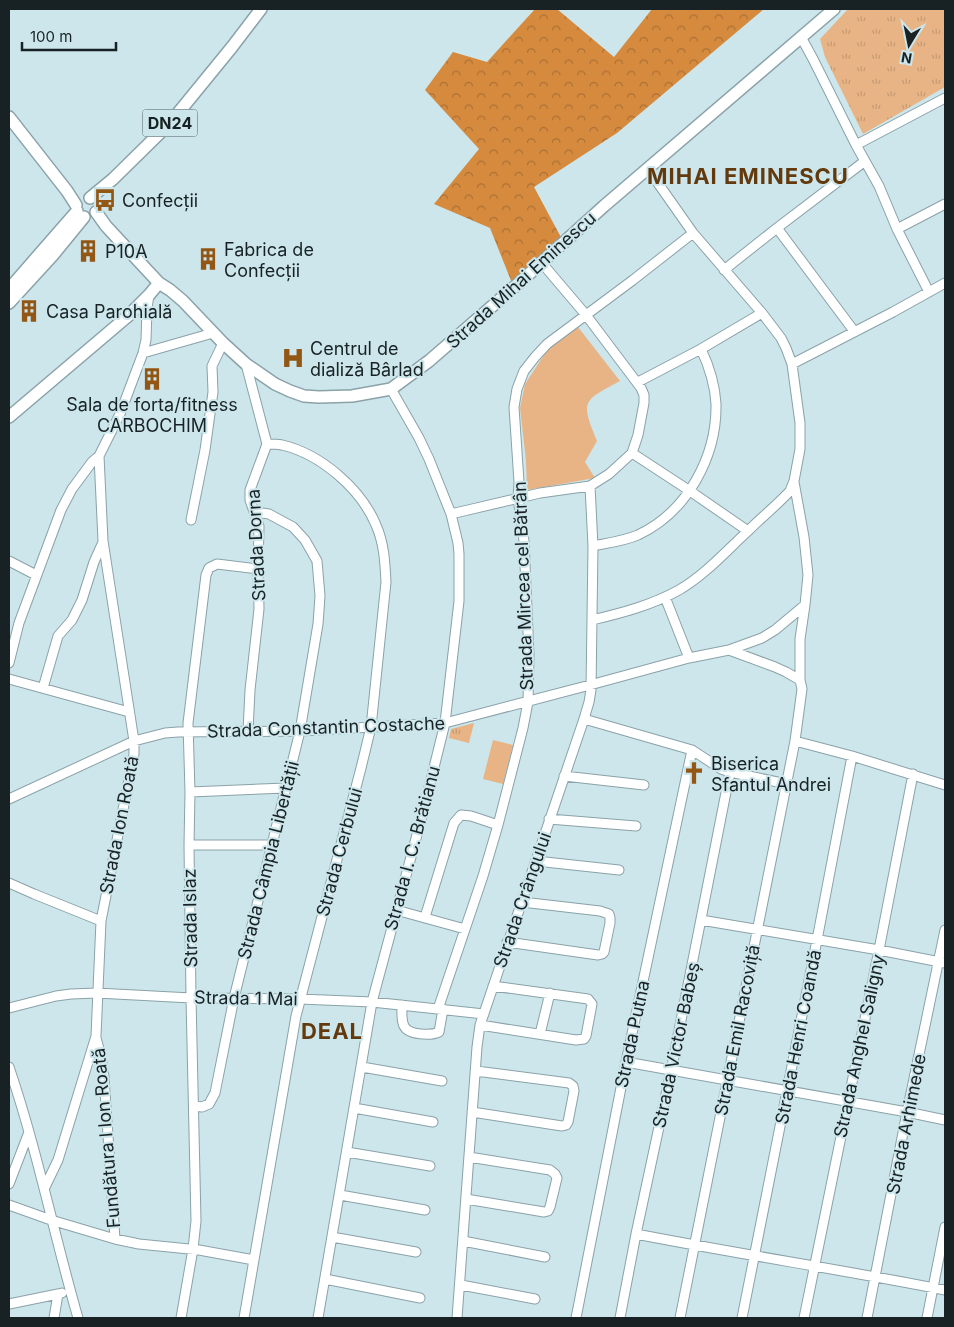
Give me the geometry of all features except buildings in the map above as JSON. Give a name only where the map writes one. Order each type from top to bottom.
[{"type":"main road","name":"DN24","points":[[9,304],[13,287],[86,207],[170,122],[261,9]]},
{"type":"main road","name":"Strada Mihai Eminescu","points":[[86,207],[159,283],[183,301],[223,343],[246,364],[276,384],[290,392],[304,396],[335,398],[391,389],[429,361],[604,206],[834,9]]},
{"type":"main road","points":[[9,117],[67,191],[86,207]]},
{"type":"main road","points":[[9,417],[128,316],[159,283]]},
{"type":"street","points":[[801,37],[885,199],[897,229],[928,292]]},
{"type":"street","points":[[856,145],[945,98]]},
{"type":"street","points":[[724,270],[865,161]]},
{"type":"street","points":[[592,620],[629,610],[665,597],[681,589],[702,574],[790,491],[794,481],[800,450],[800,423],[792,364],[780,338],[762,313],[693,233],[648,169]]},
{"type":"street","points":[[897,229],[945,204]]},
{"type":"street","points":[[778,228],[854,331]]},
{"type":"street","name":"Strada Mircea cel Bătrân","points":[[402,1005],[404,1028],[409,1031],[429,1034],[439,1032],[441,1009],[498,825],[528,702],[529,665],[524,541],[518,498],[519,482],[514,407],[517,389],[524,371],[547,344],[693,233]]},
{"type":"street","points":[[451,514],[540,493],[590,486],[609,474],[632,453],[638,435],[644,403],[644,395],[638,382],[586,315],[541,262]]},
{"type":"street","points":[[792,364],[945,283]]},
{"type":"street","points":[[9,663],[19,623],[67,496],[92,462],[99,456],[120,414],[143,353],[147,332],[149,295]]},
{"type":"street","points":[[638,382],[701,349],[762,313]]},
{"type":"street","points":[[143,353],[213,333]]},
{"type":"street","points":[[191,520],[206,450],[213,392],[212,366],[223,343]]},
{"type":"street","points":[[593,546],[637,535],[665,517],[690,491],[701,472],[713,438],[716,403],[714,384],[701,349]]},
{"type":"street","points":[[246,364],[267,444]]},
{"type":"street","name":"Strada I. C. Brătianu","points":[[318,1318],[372,1002],[445,723],[459,601],[458,549],[451,514],[419,438],[391,389]]},
{"type":"street","name":"Strada Dorna","points":[[248,731],[250,690],[259,609],[259,526],[250,500],[250,490],[267,444]]},
{"type":"street","name":"Strada Cerbului","points":[[244,1318],[300,999],[370,728],[386,582],[385,558],[376,526],[370,512],[344,480],[311,456],[296,449],[267,444]]},
{"type":"street","points":[[632,453],[748,531]]},
{"type":"street","name":"Strada Ion Roată","points":[[44,1187],[58,1160],[96,1036],[101,921],[134,754],[134,741],[104,542],[99,456]]},
{"type":"street","points":[[794,481],[804,537],[808,575],[800,639],[800,680],[802,689],[795,742],[852,756],[945,785]]},
{"type":"street","name":"Strada Crângului","points":[[457,1318],[480,1025],[584,719],[590,695],[593,546],[590,486]]},
{"type":"street","name":"Strada Câmpia Libertății","points":[[194,1106],[202,1107],[210,1104],[215,1093],[234,998],[300,731],[318,624],[320,596],[317,561],[305,540],[293,527],[269,514],[255,512]]},
{"type":"street","points":[[43,688],[58,636],[72,620],[82,600],[94,562],[104,542]]},
{"type":"street","points":[[9,561],[36,575]]},
{"type":"street","name":"Strada Islaz","points":[[181,1318],[196,1221],[188,724],[206,575],[209,568],[218,564],[258,568]]},
{"type":"street","points":[[665,597],[689,658]]},
{"type":"street","name":"Strada Constantin Costache","points":[[9,799],[134,741],[165,733],[300,731],[445,723],[689,658],[729,650],[762,638],[775,630],[805,605]]},
{"type":"street","points":[[729,650],[775,667],[800,680]]},
{"type":"street","points":[[9,680],[129,712]]},
{"type":"street","points":[[584,719],[692,750],[721,769],[730,772],[787,784]]},
{"type":"street","name":"Strada Emil Racoviță","points":[[680,1318],[795,742]]},
{"type":"street","name":"Strada Putna","points":[[576,1318],[626,1062],[692,750]]},
{"type":"street","name":"Strada Henri Coandă","points":[[742,1318],[852,756]]},
{"type":"street","name":"Strada Victor Babeș","points":[[620,1318],[730,772]]},
{"type":"street","name":"Strada Anghel Saligny","points":[[804,1318],[913,774]]},
{"type":"street","points":[[564,776],[644,785]]},
{"type":"street","points":[[190,792],[286,788]]},
{"type":"street","points":[[425,917],[457,818],[461,815],[471,816],[498,825]]},
{"type":"street","points":[[549,819],[636,826]]},
{"type":"street","points":[[189,844],[272,845]]},
{"type":"street","points":[[536,861],[619,870]]},
{"type":"street","points":[[9,883],[101,921]]},
{"type":"street","points":[[507,942],[598,955],[604,952],[610,923],[609,914],[600,911],[522,902]]},
{"type":"street","points":[[396,910],[465,928]]},
{"type":"street","points":[[701,920],[879,950],[942,963]]},
{"type":"street","name":"Strada Arhimede","points":[[867,1318],[907,1112],[942,963],[945,930]]},
{"type":"street","points":[[480,1025],[576,1040],[584,1039],[586,1036],[592,1007],[588,998],[493,986]]},
{"type":"street","name":"Strada 1 Mai","points":[[9,1008],[56,996],[97,993],[191,998],[372,1002],[484,1014]]},
{"type":"street","points":[[540,1034],[550,993]]},
{"type":"street","name":"Fundătura I Ion Roată","points":[[96,1036],[104,1077],[115,1239]]},
{"type":"street","points":[[626,1062],[945,1120]]},
{"type":"street","points":[[362,1067],[442,1081]]},
{"type":"street","points":[[472,1112],[562,1126],[568,1122],[574,1091],[573,1086],[569,1083],[476,1070]]},
{"type":"street","points":[[9,1071],[21,1101],[78,1318]]},
{"type":"street","points":[[354,1108],[433,1122]]},
{"type":"street","points":[[9,1184],[29,1132]]},
{"type":"street","points":[[347,1152],[430,1166]]},
{"type":"street","points":[[466,1199],[544,1212],[548,1211],[550,1207],[557,1178],[550,1170],[469,1157]]},
{"type":"street","points":[[340,1195],[425,1210]]},
{"type":"street","points":[[9,1205],[115,1239],[139,1244],[193,1249],[254,1260]]},
{"type":"street","points":[[927,1318],[945,1227]]},
{"type":"street","points":[[636,1234],[945,1290]]},
{"type":"street","points":[[332,1237],[416,1252]]},
{"type":"street","points":[[463,1241],[545,1257]]},
{"type":"street","points":[[325,1280],[420,1298]]},
{"type":"street","points":[[460,1285],[535,1299]]},
{"type":"street","points":[[9,1304],[70,1290]]},
{"type":"street","points":[[54,1318],[58,1294]]},
{"type":"green space","points":[[535,9],[557,9],[614,57],[652,9],[764,9],[617,133],[534,187],[563,241],[512,283],[490,228],[434,204],[479,149],[425,90],[453,52],[487,62]]},
{"type":"green space","points":[[848,9],[945,9],[945,87],[863,134],[825,57],[820,39]]},
{"type":"green space","points":[[578,327],[620,381],[598,393],[588,403],[588,417],[597,441],[585,462],[595,478],[527,490],[520,408],[525,384],[548,349]]},
{"type":"green space","points":[[474,723],[469,743],[449,738],[451,729]]},
{"type":"green space","points":[[493,740],[513,745],[503,784],[483,779]]},
{"type":"place","name":"Confecții","points":[[105,200]]},
{"type":"place","name":"P10A","points":[[88,251]]},
{"type":"place","name":"Fabrica de Confecții","points":[[208,259]]},
{"type":"place","name":"Casa Parohială","points":[[29,311]]},
{"type":"place","name":"Centrul de dializă Bârlad","points":[[293,358]]},
{"type":"place","name":"Sala de forta/fitness CARBOCHIM","points":[[152,379]]},
{"type":"place","name":"Biserica Sfantul Andrei","points":[[694,773]]},
{"type":"district","name":"MIHAI EMINESCU","points":[[748,176]]},
{"type":"district","name":"DEAL","points":[[332,1031]]}]
